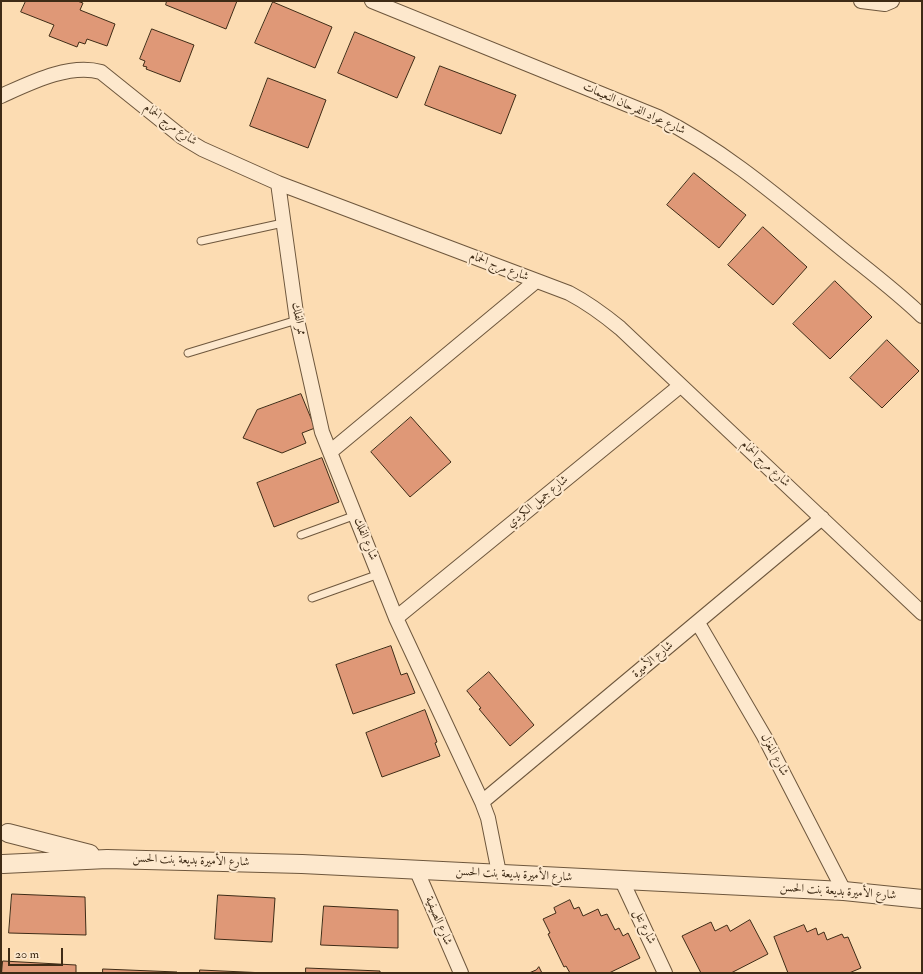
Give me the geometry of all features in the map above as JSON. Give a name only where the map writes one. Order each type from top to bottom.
[{"type":"street","name":"شارع عواد الفرحان النعيمات","points":[[372,1],[658,117],[689,132],[720,153],[777,196],[920,310]]},
{"type":"street","points":[[861,1],[885,4],[892,1]]},
{"type":"street","name":"شارع مرج الحمام","points":[[1,96],[42,79],[78,70],[90,69],[101,72],[182,137],[202,149],[278,183],[569,293],[596,308],[922,613]]},
{"type":"street","name":"ممر الفلك","points":[[278,183],[297,320],[318,413],[330,452]]},
{"type":"street","points":[[330,452],[536,281]]},
{"type":"street","name":"شارع جميل الكردي","points":[[396,618],[680,386]]},
{"type":"street","name":"شارع الفلك","points":[[330,452],[396,618],[482,802],[488,818],[499,873]]},
{"type":"street","name":"شارع الأميرة","points":[[482,802],[822,518]]},
{"type":"street","name":"شارع المغزل","points":[[698,623],[764,736],[844,891]]},
{"type":"street","points":[[2,865],[8,859],[12,846],[4,829]]},
{"type":"street","name":"شارع الأميرة بديعة بنت الحسن","points":[[4,829],[106,859]]},
{"type":"street","name":"شارع الأميرة بديعة بنت الحسن","points":[[2,865],[106,859],[499,873],[622,881],[844,891],[922,899]]},
{"type":"street","name":"شارع الصيفية","points":[[416,870],[461,973]]},
{"type":"street","name":"شارع نتل","points":[[622,881],[665,973]]},
{"type":"lane","points":[[201,241],[283,223]]},
{"type":"lane","points":[[188,353],[297,320]]},
{"type":"lane","points":[[301,535],[356,515]]},
{"type":"lane","points":[[312,598],[379,574]]},
{"type":"building","points":[[26,1],[77,1],[83,3],[80,10],[115,24],[107,46],[87,39],[85,44],[79,42],[77,47],[49,36],[54,25],[21,12]]},
{"type":"building","points":[[167,1],[237,1],[226,29],[166,5]]},
{"type":"building","points":[[273,2],[332,27],[315,68],[255,43]]},
{"type":"building","points":[[152,29],[194,45],[180,82],[146,69],[147,67],[143,66],[145,61],[140,59]]},
{"type":"building","points":[[355,32],[415,57],[397,98],[338,73]]},
{"type":"building","points":[[440,66],[516,95],[501,134],[425,105]]},
{"type":"building","points":[[268,78],[326,100],[308,148],[250,126]]},
{"type":"building","points":[[694,173],[746,215],[719,248],[667,205]]},
{"type":"building","points":[[763,227],[807,267],[773,305],[728,265]]},
{"type":"building","points":[[835,281],[872,317],[830,359],[793,324]]},
{"type":"building","points":[[887,340],[919,371],[882,408],[850,378]]},
{"type":"building","points":[[301,394],[315,428],[302,433],[306,443],[282,453],[243,438],[257,410]]},
{"type":"building","points":[[411,417],[451,462],[410,497],[371,452]]},
{"type":"building","points":[[322,458],[339,502],[274,527],[257,483]]},
{"type":"building","points":[[391,646],[401,675],[407,673],[415,693],[353,714],[336,665]]},
{"type":"building","points":[[489,672],[534,725],[510,746],[479,709],[481,708],[467,691]]},
{"type":"building","points":[[425,710],[437,742],[435,743],[440,756],[382,777],[366,733]]},
{"type":"building","points":[[12,894],[85,897],[86,935],[9,933]]},
{"type":"building","points":[[218,895],[275,898],[272,942],[215,939]]},
{"type":"building","points":[[570,900],[574,909],[579,907],[583,916],[598,909],[601,916],[607,914],[615,930],[619,928],[623,936],[628,933],[640,958],[609,973],[570,973],[566,966],[564,967],[548,934],[550,933],[543,919],[556,913],[554,908]]},
{"type":"building","points":[[324,906],[398,910],[398,948],[321,945]]},
{"type":"building","points":[[750,920],[768,954],[731,973],[701,973],[682,936],[711,922],[715,931],[727,925],[730,931]]},
{"type":"building","points":[[804,925],[807,932],[816,928],[818,935],[824,932],[827,940],[842,934],[844,938],[848,937],[861,968],[849,973],[788,973],[774,937]]},
{"type":"building","points":[[3,961],[76,965],[76,973],[2,973]]},
{"type":"building","points":[[539,967],[542,973],[529,973],[536,970]]},
{"type":"building","points":[[306,968],[380,971],[380,973],[306,973]]},
{"type":"building","points":[[103,969],[177,972],[177,973],[103,973]]},
{"type":"building","points":[[200,970],[266,973],[200,973]]}]
